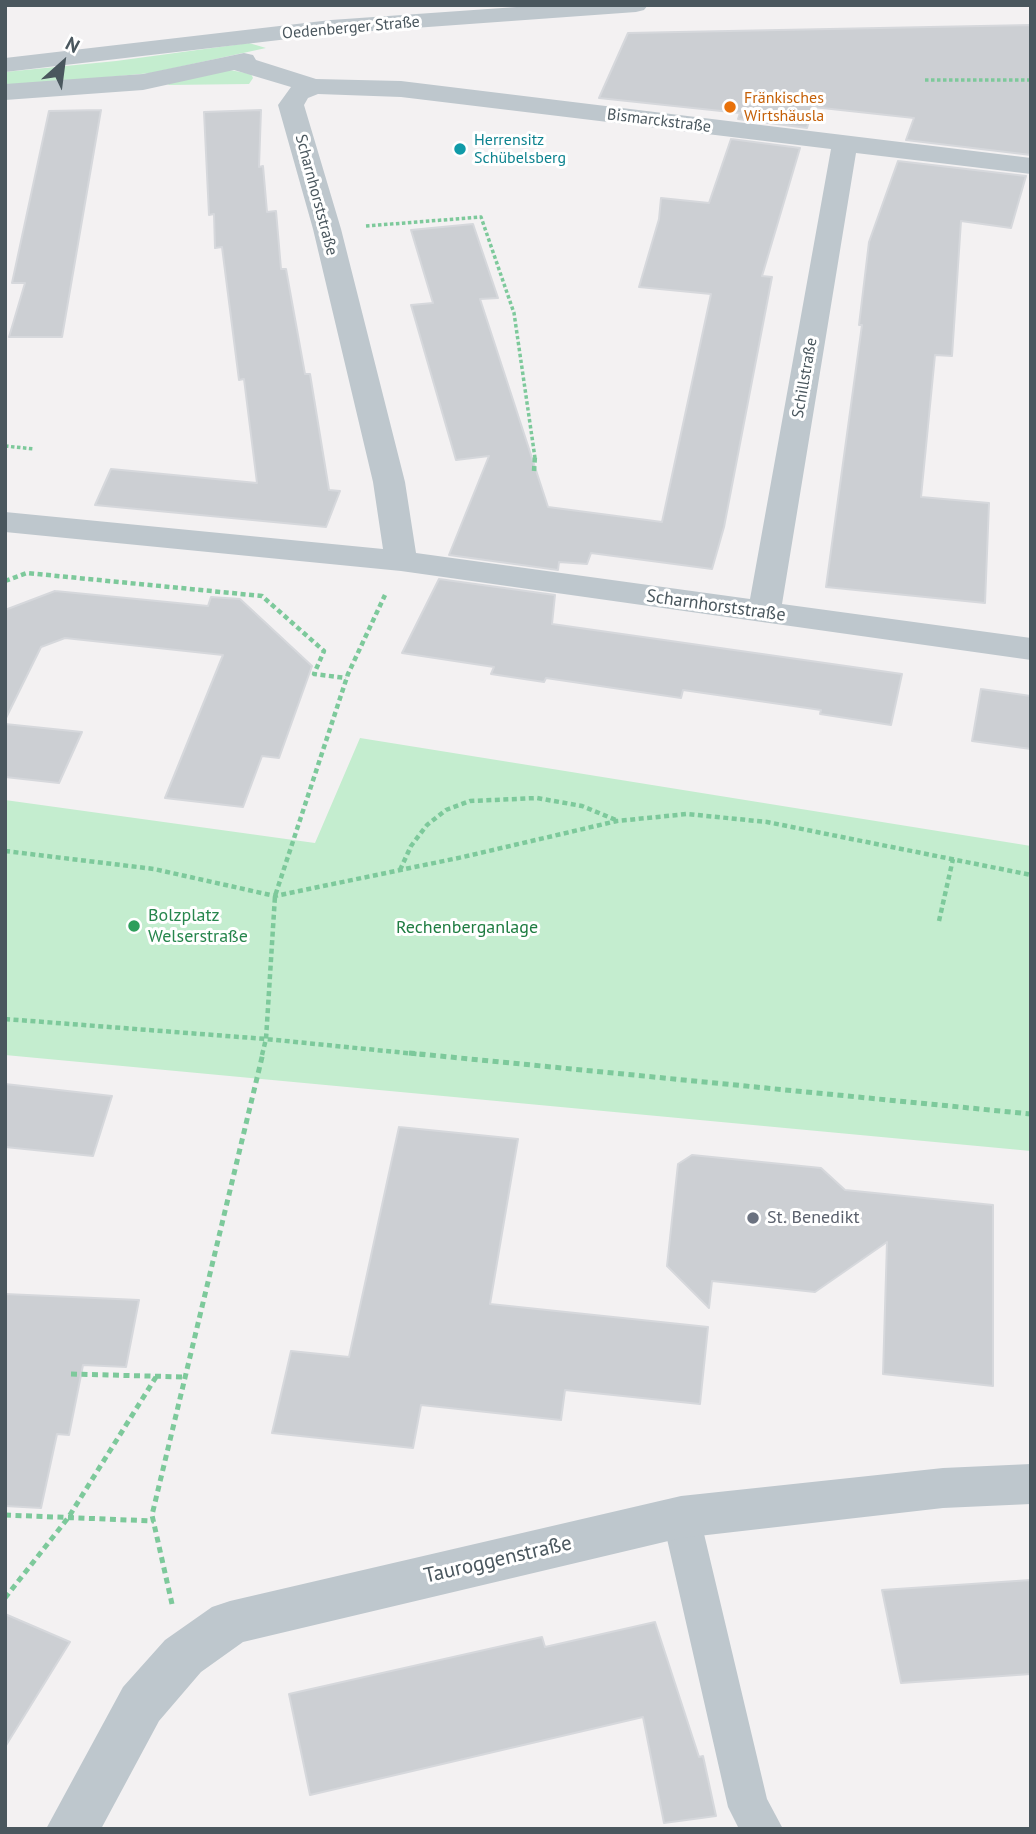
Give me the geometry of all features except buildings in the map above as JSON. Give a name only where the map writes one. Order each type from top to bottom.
[{"type":"street","name":"Oedenberger Straße","points":[[260,36],[331,27],[636,5]]},
{"type":"street","name":"Oedenberger Straße","points":[[293,49],[441,21]]},
{"type":"street","name":"Bismarckstraße","points":[[5,65],[260,36],[293,49],[322,75],[371,86],[1031,166]]},
{"type":"street","name":"Bismarckstraße","points":[[5,92],[143,82],[293,49]]},
{"type":"street","name":"Bismarckstraße","points":[[233,62],[314,86],[371,86]]},
{"type":"street","name":"Scharnhorststraße","points":[[314,86],[298,93],[292,106],[327,229],[389,482],[401,561]]},
{"type":"street","name":"Schillstraße","points":[[764,613],[845,143]]},
{"type":"street","name":"Scharnhorststraße","points":[[5,522],[401,561],[1031,649]]},
{"type":"street","name":"Tauroggenstraße","points":[[72,1829],[141,1703],[183,1656],[230,1623],[681,1517],[943,1488],[1031,1484]]},
{"type":"lane","points":[[681,1517],[748,1807],[763,1829]]},
{"type":"path","points":[[925,80],[1031,80]]},
{"type":"path","points":[[327,229],[481,217],[514,313],[536,450],[534,471]]},
{"type":"path","points":[[5,446],[34,449]]},
{"type":"path","points":[[183,1656],[152,1515],[266,1039],[275,896],[346,678],[401,561]]},
{"type":"path","points":[[5,581],[27,573],[262,596],[324,651],[314,674],[346,678]]},
{"type":"path","points":[[400,870],[411,846],[427,825],[446,810],[470,801],[537,798],[582,806],[617,821]]},
{"type":"path","points":[[5,851],[154,869],[275,896],[617,821],[687,814],[768,822],[1031,875]]},
{"type":"path","points":[[939,921],[953,859]]},
{"type":"path","points":[[5,1019],[266,1039],[1031,1114]]},
{"type":"path","points":[[71,1374],[185,1377]]},
{"type":"path","points":[[5,1598],[68,1518],[156,1377]]},
{"type":"path","points":[[5,1515],[154,1521]]},
{"type":"green space","points":[[249,43],[266,48],[151,73],[5,87],[5,72],[116,61]]},
{"type":"green space","points":[[230,70],[251,74],[253,78],[249,84],[167,85],[181,79]]},
{"type":"green space","name":"Rechenberganlage","points":[[360,738],[1031,846],[1031,1151],[5,1055],[5,800],[315,843]]},
{"type":"place","name":"Fränkisches Wirtshäusla","points":[[730,107]]},
{"type":"place","name":"Herrensitz Schübelsberg","points":[[460,149]]},
{"type":"place","name":"Bolzplatz Welserstraße","points":[[134,926]]},
{"type":"place","name":"St. Benedikt","points":[[753,1218]]}]
